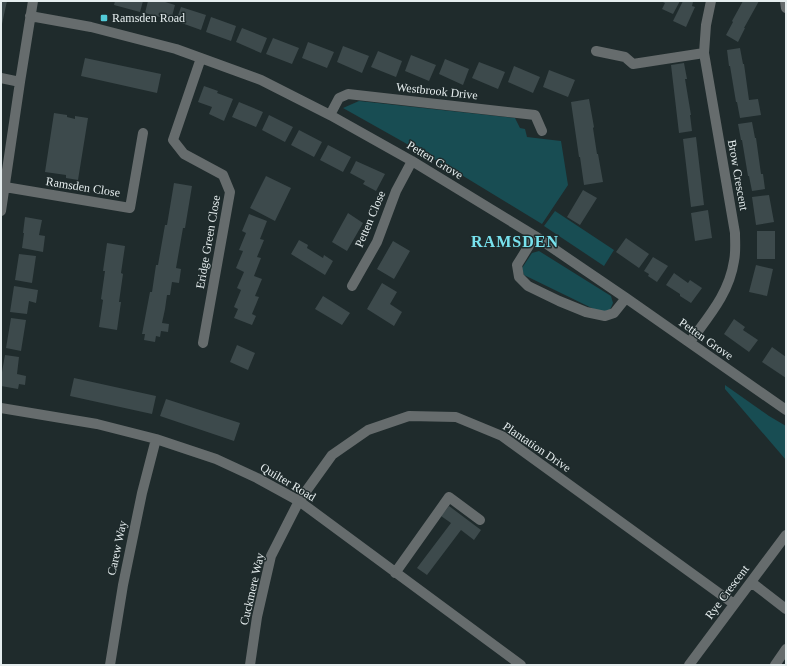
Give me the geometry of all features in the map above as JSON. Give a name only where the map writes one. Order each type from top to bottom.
[{"type":"street","points":[[1,211],[33,1]]},
{"type":"street","name":"Brow Crescent","points":[[690,342],[719,302],[729,281],[734,260],[735,233],[704,53],[706,25],[711,1]]},
{"type":"street","points":[[785,1],[786,8]]},
{"type":"street","name":"Petten Grove","points":[[30,16],[91,28],[176,49],[261,80],[330,115],[412,161],[536,236],[786,410]]},
{"type":"street","points":[[596,51],[624,57],[633,64],[704,53]]},
{"type":"street","name":"Eridge Green Close","points":[[201,58],[173,140],[184,154],[224,175],[230,192],[203,343]]},
{"type":"street","points":[[1,78],[20,82]]},
{"type":"street","name":"Westbrook Drive","points":[[330,115],[340,98],[348,94],[535,115],[542,131]]},
{"type":"street","name":"Ramsden Close","points":[[5,187],[130,208],[142,133]]},
{"type":"street","name":"Petten Close","points":[[352,286],[377,242],[396,191],[412,161]]},
{"type":"street","points":[[536,236],[517,265],[519,277],[528,286],[559,302],[586,312],[605,316],[614,313],[626,298]]},
{"type":"street","name":"Quilter Road","points":[[1,408],[97,424],[156,439],[216,459],[257,478],[299,501],[394,573],[521,665]]},
{"type":"street","name":"Plantation Drive","points":[[299,501],[332,455],[368,430],[409,416],[456,417],[502,436],[734,604]]},
{"type":"street","name":"Carew Way","points":[[110,665],[123,585],[142,493],[156,439]]},
{"type":"street","points":[[394,573],[449,497],[480,520]]},
{"type":"street","name":"Cuckmere Way","points":[[250,665],[257,617],[271,556],[299,501]]},
{"type":"street","name":"Rye Crescent","points":[[689,665],[786,535]]},
{"type":"street","points":[[751,582],[786,608]]},
{"type":"street","points":[[775,665],[786,649]]},
{"type":"shaded area","points":[[359,101],[515,118],[520,128],[525,129],[527,137],[561,141],[568,185],[542,224],[455,171],[343,108]]},
{"type":"shaded area","points":[[555,211],[614,250],[604,266],[544,226]]},
{"type":"shaded area","points":[[539,251],[611,296],[613,303],[609,312],[602,313],[524,275],[522,268],[532,253]]},
{"type":"shaded area","points":[[725,385],[786,426],[786,460],[725,389]]},
{"type":"building","points":[[1,1],[7,1],[2,24],[1,24]]},
{"type":"building","points":[[115,1],[143,1],[140,12],[114,5]]},
{"type":"building","points":[[148,1],[162,1],[175,5],[171,20],[145,13]]},
{"type":"building","points":[[661,1],[680,1],[673,14],[662,9],[665,3]]},
{"type":"building","points":[[683,1],[693,2],[692,6],[695,7],[686,27],[673,21]]},
{"type":"building","points":[[743,1],[759,1],[738,42],[726,35]]},
{"type":"building","points":[[181,7],[206,15],[201,30],[176,21]]},
{"type":"building","points":[[211,17],[236,26],[231,41],[206,32]]},
{"type":"building","points":[[242,28],[267,38],[261,53],[236,42]]},
{"type":"building","points":[[273,38],[299,48],[292,64],[266,54]]},
{"type":"building","points":[[308,42],[334,52],[327,68],[302,58]]},
{"type":"building","points":[[343,46],[369,56],[362,73],[337,62]]},
{"type":"building","points":[[740,48],[744,64],[749,100],[758,99],[761,115],[740,118],[727,50]]},
{"type":"building","points":[[378,51],[402,61],[396,77],[371,67]]},
{"type":"building","points":[[411,55],[436,65],[429,81],[405,71]]},
{"type":"building","points":[[85,58],[161,74],[157,93],[81,76]]},
{"type":"building","points":[[445,59],[469,69],[463,85],[439,74]]},
{"type":"building","points":[[479,62],[505,72],[498,89],[472,78]]},
{"type":"building","points":[[684,63],[692,131],[679,133],[671,65]]},
{"type":"building","points":[[514,66],[540,77],[533,93],[508,82]]},
{"type":"building","points":[[549,70],[575,80],[568,97],[543,87]]},
{"type":"building","points":[[204,86],[233,99],[224,121],[209,114],[212,107],[198,102]]},
{"type":"building","points":[[589,99],[597,154],[603,182],[584,185],[571,102]]},
{"type":"building","points":[[239,102],[263,112],[256,127],[232,117]]},
{"type":"building","points":[[54,113],[67,115],[67,117],[75,119],[75,116],[88,118],[78,180],[66,178],[66,175],[45,172]]},
{"type":"building","points":[[269,115],[293,127],[285,142],[262,130]]},
{"type":"building","points":[[752,122],[765,189],[752,191],[738,124]]},
{"type":"building","points":[[299,130],[322,142],[314,157],[291,145]]},
{"type":"building","points":[[696,137],[704,205],[691,207],[683,139]]},
{"type":"building","points":[[328,145],[351,157],[343,172],[320,160]]},
{"type":"building","points":[[356,161],[385,174],[376,191],[363,184],[365,181],[350,173]]},
{"type":"building","points":[[266,176],[291,188],[275,221],[250,208]]},
{"type":"building","points":[[174,183],[192,186],[176,268],[181,269],[179,283],[172,282],[170,295],[167,295],[162,323],[169,324],[168,332],[161,331],[160,337],[156,336],[155,342],[144,340],[145,334],[142,334],[150,292],[152,292],[156,265],[158,265],[165,225],[167,225]]},
{"type":"building","points":[[583,190],[597,198],[580,225],[567,217]]},
{"type":"building","points":[[769,195],[774,222],[756,225],[752,197]]},
{"type":"building","points":[[708,210],[712,238],[695,241],[691,213]]},
{"type":"building","points":[[348,213],[363,223],[347,251],[332,242]]},
{"type":"building","points":[[249,214],[267,221],[260,239],[264,240],[257,257],[261,258],[254,276],[262,279],[255,296],[259,297],[252,314],[256,316],[252,325],[234,318],[238,309],[234,307],[241,290],[237,288],[244,272],[236,268],[243,251],[239,250],[246,233],[242,231]]},
{"type":"building","points":[[25,217],[42,220],[39,235],[45,236],[43,252],[22,248]]},
{"type":"building","points":[[757,231],[775,231],[775,259],[757,259]]},
{"type":"building","points":[[626,238],[649,254],[639,268],[616,252]]},
{"type":"building","points":[[299,240],[308,245],[307,248],[323,258],[324,255],[333,261],[325,275],[291,254]]},
{"type":"building","points":[[393,241],[410,251],[394,279],[377,269]]},
{"type":"building","points":[[107,243],[125,246],[121,273],[123,274],[117,330],[99,327],[103,300],[101,299]]},
{"type":"building","points":[[19,254],[36,256],[32,283],[15,280]]},
{"type":"building","points":[[653,257],[668,266],[657,282],[648,276],[649,274],[644,271]]},
{"type":"building","points":[[756,265],[773,269],[767,296],[749,292]]},
{"type":"building","points":[[674,273],[688,283],[690,280],[702,288],[691,303],[666,285]]},
{"type":"building","points":[[382,283],[397,292],[390,304],[402,312],[394,326],[367,309]]},
{"type":"building","points":[[14,286],[38,290],[36,303],[29,301],[27,314],[10,312]]},
{"type":"building","points":[[323,296],[350,313],[342,325],[315,309]]},
{"type":"building","points":[[11,318],[26,320],[21,351],[6,348]]},
{"type":"building","points":[[734,319],[745,327],[743,330],[758,340],[749,352],[724,334]]},
{"type":"building","points":[[237,345],[255,353],[248,370],[230,362]]},
{"type":"building","points":[[772,347],[786,357],[786,378],[762,362]]},
{"type":"building","points":[[5,355],[19,357],[17,374],[26,376],[25,385],[19,384],[18,389],[1,386],[1,372]]},
{"type":"building","points":[[74,378],[156,396],[152,414],[70,396]]},
{"type":"building","points":[[166,399],[240,423],[234,441],[160,416]]},
{"type":"building","points":[[449,506],[481,530],[474,540],[461,530],[427,575],[417,568],[451,523],[441,516]]},
{"type":"place","name":"Ramsden Road","points":[[104,18]]},
{"type":"district","name":"RAMSDEN","points":[[515,241]]}]
